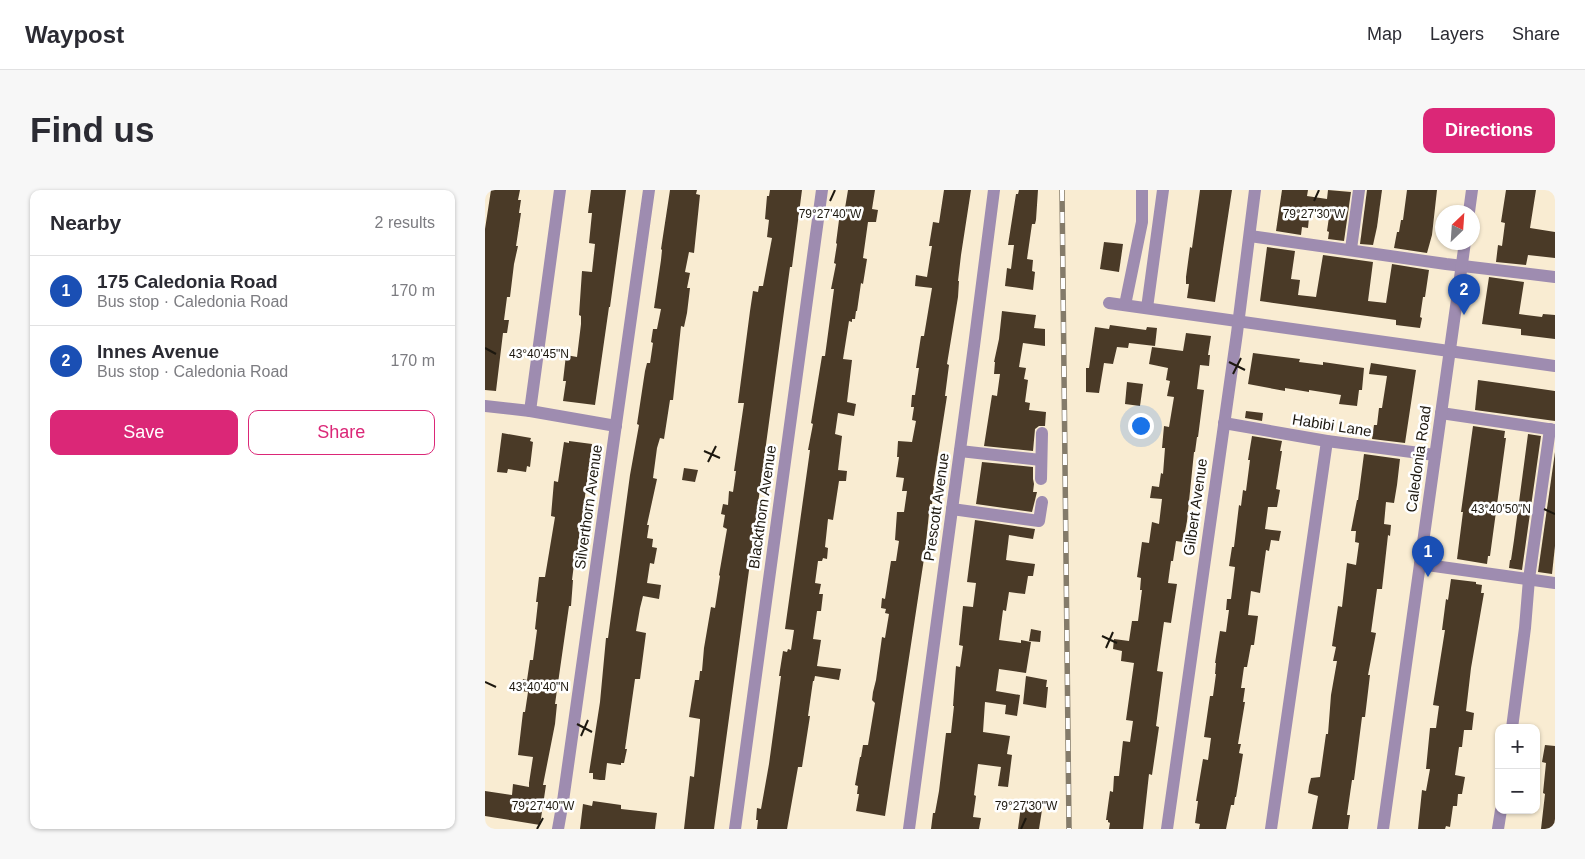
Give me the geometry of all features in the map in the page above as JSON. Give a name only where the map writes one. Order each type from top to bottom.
[{"type":"street","points":[[530,411],[560,190]]},
{"type":"street","name":"Silverthorn Avenue","points":[[558,829],[565,792],[649,190]]},
{"type":"street","name":"Blackthorn Avenue","points":[[735,829],[822,190]]},
{"type":"street","name":"Prescott Avenue","points":[[909,829],[953,508],[993,190]]},
{"type":"street","points":[[1125,305],[1142,222],[1142,190]]},
{"type":"street","points":[[1147,308],[1163,190]]},
{"type":"street","name":"Gilbert Avenue","points":[[1167,829],[1239,322],[1255,190]]},
{"type":"street","points":[[1351,250],[1359,190]]},
{"type":"street","points":[[1470,205],[1472,190]]},
{"type":"street","points":[[1250,236],[1555,278]]},
{"type":"street","name":"Caledonia Road","points":[[1383,829],[1464,250]]},
{"type":"street","points":[[1109,303],[1555,366]]},
{"type":"street","points":[[485,406],[530,411],[616,426]]},
{"type":"street","points":[[1441,413],[1552,429],[1529,579],[1525,628],[1513,724]]},
{"type":"street","name":"Habibi Lane","points":[[1224,423],[1327,442],[1435,456]]},
{"type":"street","points":[[1041,479],[1042,433]]},
{"type":"street","points":[[1271,829],[1327,442]]},
{"type":"street","points":[[960,451],[1041,460]]},
{"type":"street","points":[[953,508],[1039,521],[1042,502]]},
{"type":"street","points":[[1420,564],[1555,583]]},
{"type":"street","points":[[1498,829],[1500,814]]},
{"type":"building","points":[[491,190],[520,190],[518,200],[521,200],[516,246],[518,246],[510,297],[507,297],[504,320],[509,320],[507,333],[503,333],[496,391],[485,390],[485,229]]},
{"type":"building","points":[[591,190],[626,190],[595,405],[563,401],[566,381],[563,381],[566,355],[577,357],[581,324],[581,316],[579,315],[582,271],[592,272],[595,244],[589,243],[592,213],[588,213]]},
{"type":"building","points":[[670,190],[697,190],[696,194],[700,195],[694,253],[689,252],[685,272],[690,273],[687,288],[690,288],[687,313],[684,327],[681,326],[673,400],[670,400],[664,439],[660,438],[657,448],[653,478],[657,479],[647,525],[649,525],[647,538],[653,539],[652,547],[657,548],[654,564],[650,563],[647,583],[661,585],[659,599],[643,596],[640,608],[636,631],[646,633],[640,679],[635,679],[624,763],[621,763],[621,765],[607,763],[605,780],[600,780],[593,779],[593,773],[589,773],[600,702],[606,638],[608,638],[645,371],[647,363],[650,363],[653,329],[657,329],[661,309],[654,308]]},
{"type":"building","points":[[770,190],[802,190],[792,267],[790,267],[714,829],[684,829],[690,776],[694,777],[700,721],[700,719],[689,717],[695,680],[699,680],[700,671],[702,671],[711,607],[715,608],[727,529],[723,527],[725,515],[721,514],[723,504],[728,505],[729,491],[733,492],[736,471],[734,471],[744,403],[738,403],[753,291],[758,292],[759,286],[763,286],[772,238],[767,237],[769,220],[765,219],[767,196],[769,196]]},
{"type":"building","points":[[848,190],[875,190],[872,209],[878,210],[876,222],[868,222],[863,258],[867,259],[863,284],[861,283],[855,319],[852,319],[852,322],[849,321],[843,359],[852,360],[847,402],[856,404],[854,416],[838,413],[835,434],[842,436],[838,470],[847,471],[846,481],[839,481],[833,520],[828,519],[825,547],[828,548],[827,559],[823,558],[822,561],[818,561],[815,583],[821,584],[819,594],[823,594],[821,611],[817,611],[813,639],[821,640],[817,666],[841,669],[839,680],[815,676],[813,681],[802,767],[798,767],[787,829],[757,829],[757,808],[761,809],[769,764],[783,651],[791,650],[794,630],[785,629],[810,450],[808,450],[813,424],[811,423],[822,356],[825,356],[834,289],[831,289],[836,264],[834,263],[839,220],[843,220]]},
{"type":"building","points":[[944,190],[971,190],[961,255],[958,297],[947,364],[949,365],[945,396],[947,396],[885,816],[856,811],[859,794],[857,794],[858,786],[855,785],[863,745],[868,745],[875,703],[872,700],[873,692],[882,637],[885,638],[889,614],[885,613],[886,609],[881,608],[882,598],[885,599],[891,561],[896,561],[899,541],[895,540],[897,512],[904,512],[907,491],[902,491],[904,478],[896,477],[899,457],[897,457],[898,441],[912,442],[916,421],[912,420],[914,407],[911,407],[912,395],[915,395],[919,368],[916,368],[921,336],[924,336],[932,288],[915,286],[916,275],[927,277],[932,246],[929,246],[933,222],[939,223]]},
{"type":"building","points":[[1019,190],[1038,190],[1036,220],[1035,224],[1032,224],[1027,259],[1033,260],[1032,271],[1035,272],[1033,290],[1005,286],[1007,268],[1011,269],[1014,245],[1008,245],[1016,194],[1018,194]]},
{"type":"building","points":[[1200,190],[1232,190],[1215,302],[1187,298],[1189,284],[1186,284],[1186,277]]},
{"type":"building","points":[[1282,190],[1308,190],[1307,196],[1327,199],[1328,190],[1351,192],[1344,241],[1328,239],[1329,232],[1327,231],[1330,210],[1310,207],[1308,228],[1302,227],[1301,235],[1276,231]]},
{"type":"building","points":[[1367,190],[1382,190],[1373,245],[1360,244]]},
{"type":"building","points":[[1407,190],[1437,190],[1432,235],[1427,253],[1394,248],[1397,232],[1399,232],[1401,220],[1403,220]]},
{"type":"building","points":[[1506,190],[1536,190],[1530,228],[1555,232],[1555,258],[1528,255],[1526,265],[1496,262],[1498,245],[1502,246],[1505,223],[1501,222]]},
{"type":"building","points":[[1104,242],[1123,244],[1119,272],[1100,269]]},
{"type":"building","points":[[1267,247],[1295,251],[1291,279],[1300,280],[1298,295],[1316,297],[1323,255],[1373,262],[1368,301],[1386,303],[1392,264],[1429,270],[1425,297],[1423,297],[1420,328],[1396,325],[1396,320],[1260,301]]},
{"type":"building","points":[[1489,277],[1524,282],[1519,314],[1542,317],[1543,314],[1555,315],[1555,339],[1521,335],[1521,329],[1482,324]]},
{"type":"building","points":[[1002,311],[1036,315],[1034,328],[1045,329],[1045,346],[1023,343],[1019,367],[1026,368],[1024,379],[1028,380],[1025,402],[1030,403],[1029,410],[1046,412],[1045,426],[1039,426],[1035,429],[1033,451],[984,446],[992,395],[997,396],[1000,374],[994,374],[994,362]]},
{"type":"building","points":[[1110,325],[1146,330],[1147,327],[1157,328],[1155,346],[1129,343],[1128,348],[1117,347],[1113,364],[1104,363],[1099,393],[1086,392],[1086,368],[1089,368],[1095,327],[1109,329]]},
{"type":"building","points":[[1186,333],[1211,336],[1208,355],[1210,355],[1209,366],[1200,365],[1197,389],[1204,390],[1198,437],[1194,452],[1187,521],[1183,542],[1176,541],[1173,561],[1171,561],[1168,583],[1177,584],[1171,623],[1164,622],[1157,671],[1163,672],[1156,726],[1159,727],[1152,775],[1149,774],[1143,829],[1109,829],[1110,823],[1106,820],[1110,791],[1113,792],[1114,776],[1119,776],[1123,741],[1130,742],[1133,721],[1126,720],[1134,663],[1121,661],[1122,651],[1113,649],[1114,639],[1129,641],[1132,621],[1138,621],[1142,590],[1140,590],[1141,578],[1137,577],[1142,542],[1149,543],[1152,522],[1159,524],[1162,499],[1150,498],[1152,486],[1159,487],[1161,473],[1163,474],[1165,448],[1162,448],[1164,426],[1169,427],[1174,397],[1167,396],[1170,381],[1166,380],[1168,368],[1149,364],[1152,347],[1183,351]]},
{"type":"building","points":[[1253,353],[1300,359],[1299,362],[1323,365],[1323,362],[1364,368],[1362,390],[1359,390],[1357,406],[1339,404],[1341,395],[1285,388],[1285,391],[1248,384]]},
{"type":"building","points":[[1371,363],[1416,370],[1405,443],[1372,439],[1374,425],[1377,425],[1379,408],[1382,408],[1387,376],[1369,374]]},
{"type":"building","points":[[1478,380],[1555,391],[1555,421],[1475,410]]},
{"type":"building","points":[[1127,382],[1143,384],[1140,406],[1125,404]]},
{"type":"building","points":[[1246,411],[1263,413],[1262,421],[1245,418]]},
{"type":"building","points":[[1473,426],[1505,431],[1504,438],[1506,438],[1490,556],[1488,556],[1487,564],[1457,559],[1463,512],[1461,512]]},
{"type":"building","points":[[502,433],[531,438],[530,441],[533,442],[530,467],[527,466],[526,472],[508,469],[507,473],[497,472]]},
{"type":"building","points":[[1528,434],[1541,436],[1522,570],[1509,568]]},
{"type":"building","points":[[1252,436],[1282,441],[1276,489],[1280,490],[1277,507],[1268,507],[1265,529],[1281,531],[1279,541],[1271,540],[1269,551],[1266,550],[1260,593],[1251,591],[1248,615],[1258,616],[1254,645],[1251,645],[1247,667],[1244,667],[1241,688],[1245,688],[1243,702],[1245,702],[1238,744],[1241,744],[1239,753],[1243,754],[1234,805],[1231,805],[1226,829],[1199,829],[1200,824],[1195,823],[1198,801],[1196,801],[1203,759],[1208,760],[1211,738],[1204,737],[1210,696],[1213,696],[1216,674],[1215,663],[1220,631],[1226,632],[1229,610],[1226,610],[1227,599],[1231,599],[1235,567],[1229,566],[1232,547],[1234,547],[1239,505],[1241,506],[1243,490],[1246,491]]},
{"type":"building","points":[[569,441],[592,444],[577,556],[575,556],[571,606],[569,606],[555,704],[557,704],[555,724],[543,785],[546,785],[540,825],[485,816],[485,791],[512,795],[513,784],[529,787],[533,757],[518,755],[523,712],[525,712],[528,692],[521,691],[523,679],[527,680],[530,660],[533,660],[537,630],[535,629],[538,602],[536,602],[539,577],[545,577],[555,517],[551,516],[554,481],[558,482],[564,442],[569,443]]},
{"type":"building","points":[[1555,452],[1555,546],[1552,574],[1538,572]]},
{"type":"building","points":[[1364,454],[1400,459],[1394,503],[1386,502],[1384,524],[1391,525],[1390,536],[1388,535],[1382,589],[1377,589],[1371,632],[1376,633],[1368,675],[1370,675],[1365,717],[1362,717],[1354,780],[1352,780],[1347,815],[1350,815],[1348,829],[1312,829],[1318,796],[1308,793],[1311,778],[1320,777],[1326,734],[1328,734],[1331,695],[1337,661],[1333,661],[1336,647],[1332,646],[1338,606],[1342,607],[1347,563],[1356,565],[1359,543],[1355,542],[1356,531],[1351,531],[1358,500]]},
{"type":"building","points":[[982,462],[1033,467],[1033,492],[1037,492],[1032,512],[976,504]]},
{"type":"building","points":[[684,468],[698,470],[695,482],[682,480]]},
{"type":"building","points":[[975,520],[1035,529],[1033,539],[1009,535],[1006,560],[1035,564],[1033,576],[1028,576],[1025,594],[1009,592],[1006,611],[1003,610],[999,640],[1021,643],[1021,640],[1031,642],[1026,673],[999,669],[996,691],[1020,695],[1017,716],[1005,714],[1006,705],[985,702],[983,732],[1010,736],[1007,754],[1012,755],[1008,787],[998,786],[1001,767],[978,764],[973,817],[981,818],[979,829],[931,829],[939,791],[946,733],[951,733],[956,666],[960,667],[963,646],[959,645],[963,606],[973,607],[976,583],[967,582]]},
{"type":"building","points":[[1451,579],[1476,582],[1476,584],[1482,585],[1481,593],[1484,593],[1471,668],[1466,711],[1474,713],[1472,730],[1464,730],[1462,747],[1459,747],[1455,775],[1465,777],[1462,794],[1458,794],[1457,806],[1453,806],[1450,827],[1446,826],[1445,829],[1418,829],[1422,790],[1426,791],[1430,769],[1426,769],[1430,728],[1436,728],[1439,706],[1433,705],[1445,630],[1442,630],[1446,599],[1448,600]]},
{"type":"building","points":[[1031,629],[1041,631],[1040,642],[1029,641]]},
{"type":"building","points":[[1026,676],[1047,680],[1046,708],[1023,704]]},
{"type":"building","points":[[1545,745],[1555,746],[1555,829],[1541,829],[1545,794],[1543,793],[1546,763],[1542,762]]},
{"type":"building","points":[[593,801],[621,805],[621,809],[657,813],[655,829],[580,829],[583,804],[592,806]]},
{"type":"building","points":[[1021,806],[1042,810],[1039,829],[1018,829]]},
{"type":"railway","points":[[1062,190],[1069,829]]},
{"type":"place","name":"Innes Avenue","points":[[1464,315]]},
{"type":"place","name":"175 Caledonia Road","points":[[1428,577]]}]
